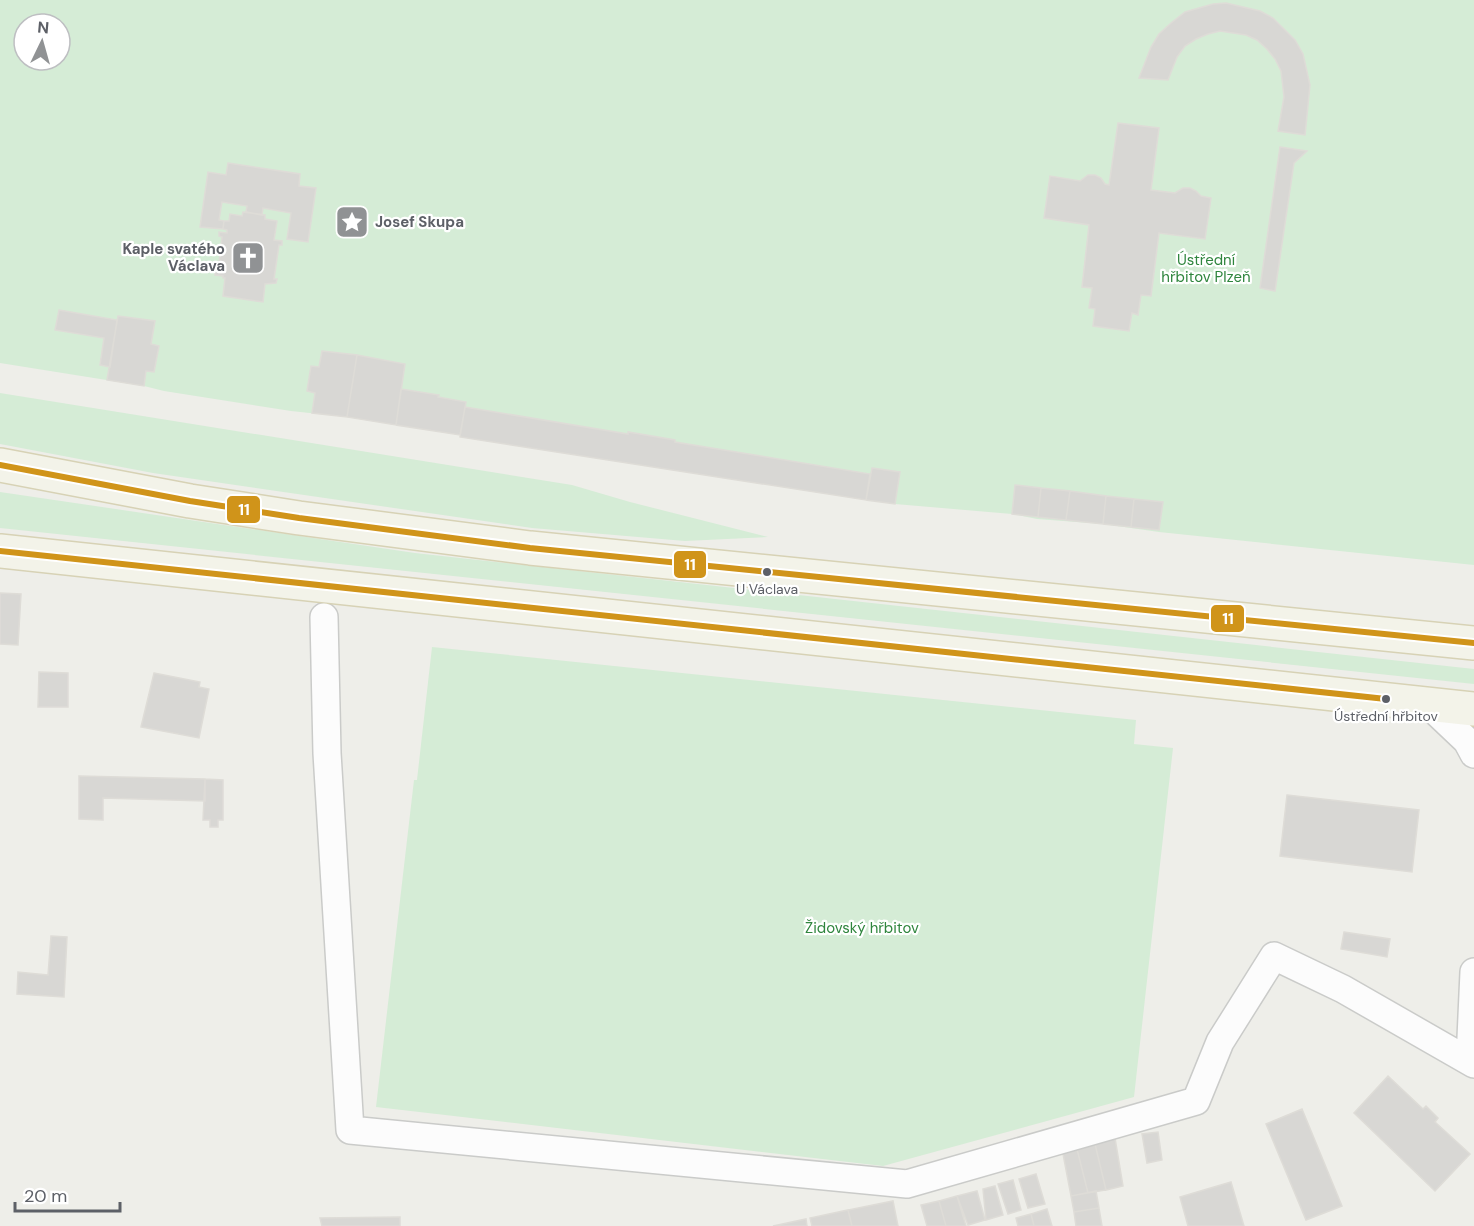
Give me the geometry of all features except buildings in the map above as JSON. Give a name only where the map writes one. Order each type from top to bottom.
[{"type":"main road","points":[[0,465],[190,501],[299,518],[530,548],[1474,643]]},
{"type":"main road","points":[[0,551],[1474,709]]},
{"type":"street","points":[[324,617],[327,753],[350,1130],[907,1184],[1196,1101],[1220,1042],[1274,956],[1343,989],[1472,1062],[1474,972]]},
{"type":"street","points":[[1428,704],[1467,741],[1474,754]]},
{"type":"green space","name":"Ústřední hřbitov Plzeň","points":[[0,0],[1474,0],[1474,565],[1159,532],[1103,524],[1037,519],[1012,514],[895,504],[347,417],[291,411],[0,363]]},
{"type":"green space","points":[[0,393],[572,485],[768,537],[685,541],[532,528],[153,473],[0,444]]},
{"type":"green space","points":[[0,492],[415,553],[1474,669],[1474,684],[0,528]]},
{"type":"green space","name":"Židovský hřbitov","points":[[432,647],[1136,720],[1134,744],[1173,748],[1134,1097],[883,1166],[376,1107]]},
{"type":"transit line","name":"11","points":[[0,465],[190,501],[299,518],[530,548],[1474,643]]},
{"type":"transit line","name":"11","points":[[0,551],[1386,699]]},
{"type":"place","name":"Josef Skupa","points":[[352,222]]},
{"type":"place","name":"Kaple svatého Václava","points":[[248,258]]},
{"type":"place","name":"U Václava","points":[[767,572]]},
{"type":"place","name":"Ústřední hřbitov","points":[[1386,699]]}]
